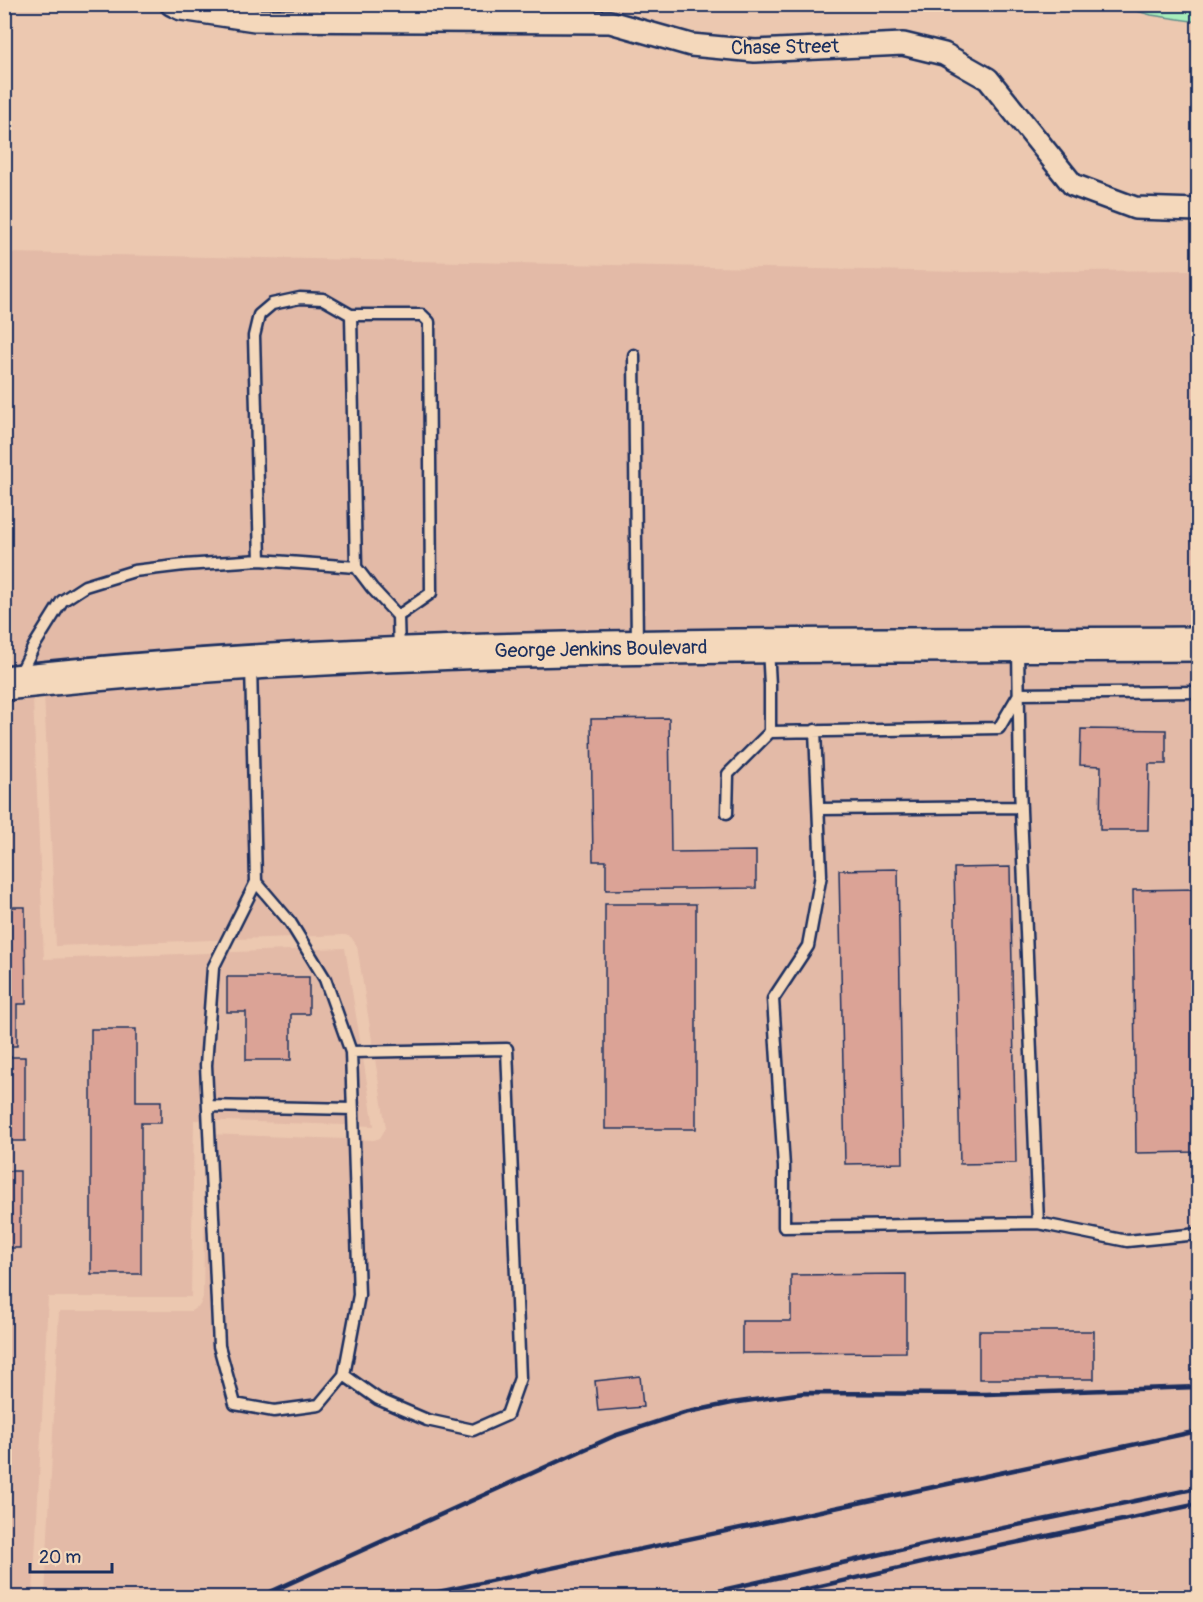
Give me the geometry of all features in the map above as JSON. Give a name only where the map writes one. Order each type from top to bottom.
[{"type":"main road","name":"George Jenkins Boulevard","points":[[10,682],[90,673],[399,654],[637,647],[1198,644]]},
{"type":"street","name":"Chase Street","points":[[171,4],[181,9],[255,20],[610,22],[691,45],[755,51],[903,44],[944,54],[988,79],[1073,185],[1135,208],[1198,210]]},
{"type":"lane","points":[[260,560],[254,336],[259,315],[272,304],[300,298],[322,299],[351,315],[422,315],[429,322],[431,593],[398,616]]},
{"type":"lane","points":[[351,315],[356,567],[398,616],[399,654]]},
{"type":"lane","points":[[634,355],[637,647]]},
{"type":"lane","points":[[10,682],[62,601],[85,586],[134,571],[184,565],[260,560],[356,567]]},
{"type":"lane","points":[[1018,645],[1021,807],[1038,1223]]},
{"type":"lane","points":[[768,646],[770,732]]},
{"type":"lane","points":[[251,662],[256,882],[213,968],[206,1065],[219,1346],[235,1404],[274,1411],[319,1405],[344,1375],[359,1295],[353,1109],[351,1052],[325,979],[290,922],[256,882]]},
{"type":"lane","points":[[1019,694],[1198,692]]},
{"type":"lane","points":[[727,813],[728,774],[770,732],[999,728],[1019,694]]},
{"type":"lane","points":[[815,730],[821,875],[808,946],[773,999],[784,1167],[784,1227],[1038,1223],[1127,1241],[1198,1234]]},
{"type":"lane","points":[[819,809],[1021,807]]},
{"type":"lane","points":[[344,1375],[378,1399],[428,1419],[473,1430],[507,1415],[520,1378],[507,1049],[351,1052]]},
{"type":"lane","points":[[208,1106],[353,1109]]},
{"type":"shaded area","points":[[10,253],[964,272],[1198,270],[1198,628],[626,632],[429,637],[244,646],[89,657],[13,666]]},
{"type":"shaded area","points":[[1198,659],[1198,1597],[45,1597],[59,1311],[191,1311],[200,1305],[203,1297],[206,1134],[374,1140],[380,1138],[386,1128],[357,946],[351,937],[345,935],[56,946],[44,694],[245,678],[430,668],[626,663]]},
{"type":"shaded area","points":[[33,699],[44,959],[345,948],[374,1126],[194,1120],[191,1297],[48,1297],[33,1598],[4,1597],[4,703]]},
{"type":"green space","points":[[1116,5],[1198,5],[1198,22],[1151,15]]},
{"type":"building","points":[[669,718],[671,852],[756,851],[756,888],[606,890],[606,861],[593,861],[591,719]]},
{"type":"building","points":[[1081,729],[1166,730],[1166,764],[1149,764],[1148,830],[1100,830],[1101,766],[1080,765]]},
{"type":"building","points":[[1010,867],[1016,1163],[960,1164],[954,868]]},
{"type":"building","points":[[898,869],[903,1163],[845,1164],[839,870]]},
{"type":"building","points":[[1198,889],[1198,1152],[1136,1153],[1133,890]]},
{"type":"building","points":[[605,904],[696,904],[696,1129],[605,1129]]},
{"type":"building","points":[[4,907],[25,907],[26,1004],[17,1004],[17,1046],[4,1046]]},
{"type":"building","points":[[227,977],[309,977],[309,1014],[291,1014],[291,1060],[246,1060],[246,1012],[227,1012]]},
{"type":"building","points":[[91,1029],[136,1029],[136,1101],[161,1101],[161,1123],[141,1123],[141,1274],[91,1274]]},
{"type":"building","points":[[4,1057],[25,1057],[25,1141],[4,1141]]},
{"type":"building","points":[[4,1171],[20,1171],[20,1248],[4,1248]]},
{"type":"building","points":[[906,1274],[906,1352],[742,1353],[742,1321],[791,1321],[791,1275]]},
{"type":"building","points":[[979,1331],[1094,1331],[1094,1379],[979,1379]]},
{"type":"building","points":[[640,1376],[643,1407],[598,1411],[595,1381]]},
{"type":"railway","points":[[257,1598],[614,1436],[684,1413],[732,1403],[804,1393],[986,1394],[1198,1387]]},
{"type":"railway","points":[[410,1598],[1198,1431]]},
{"type":"railway","points":[[687,1598],[935,1542],[1198,1488]]},
{"type":"railway","points":[[768,1598],[1198,1504]]}]
